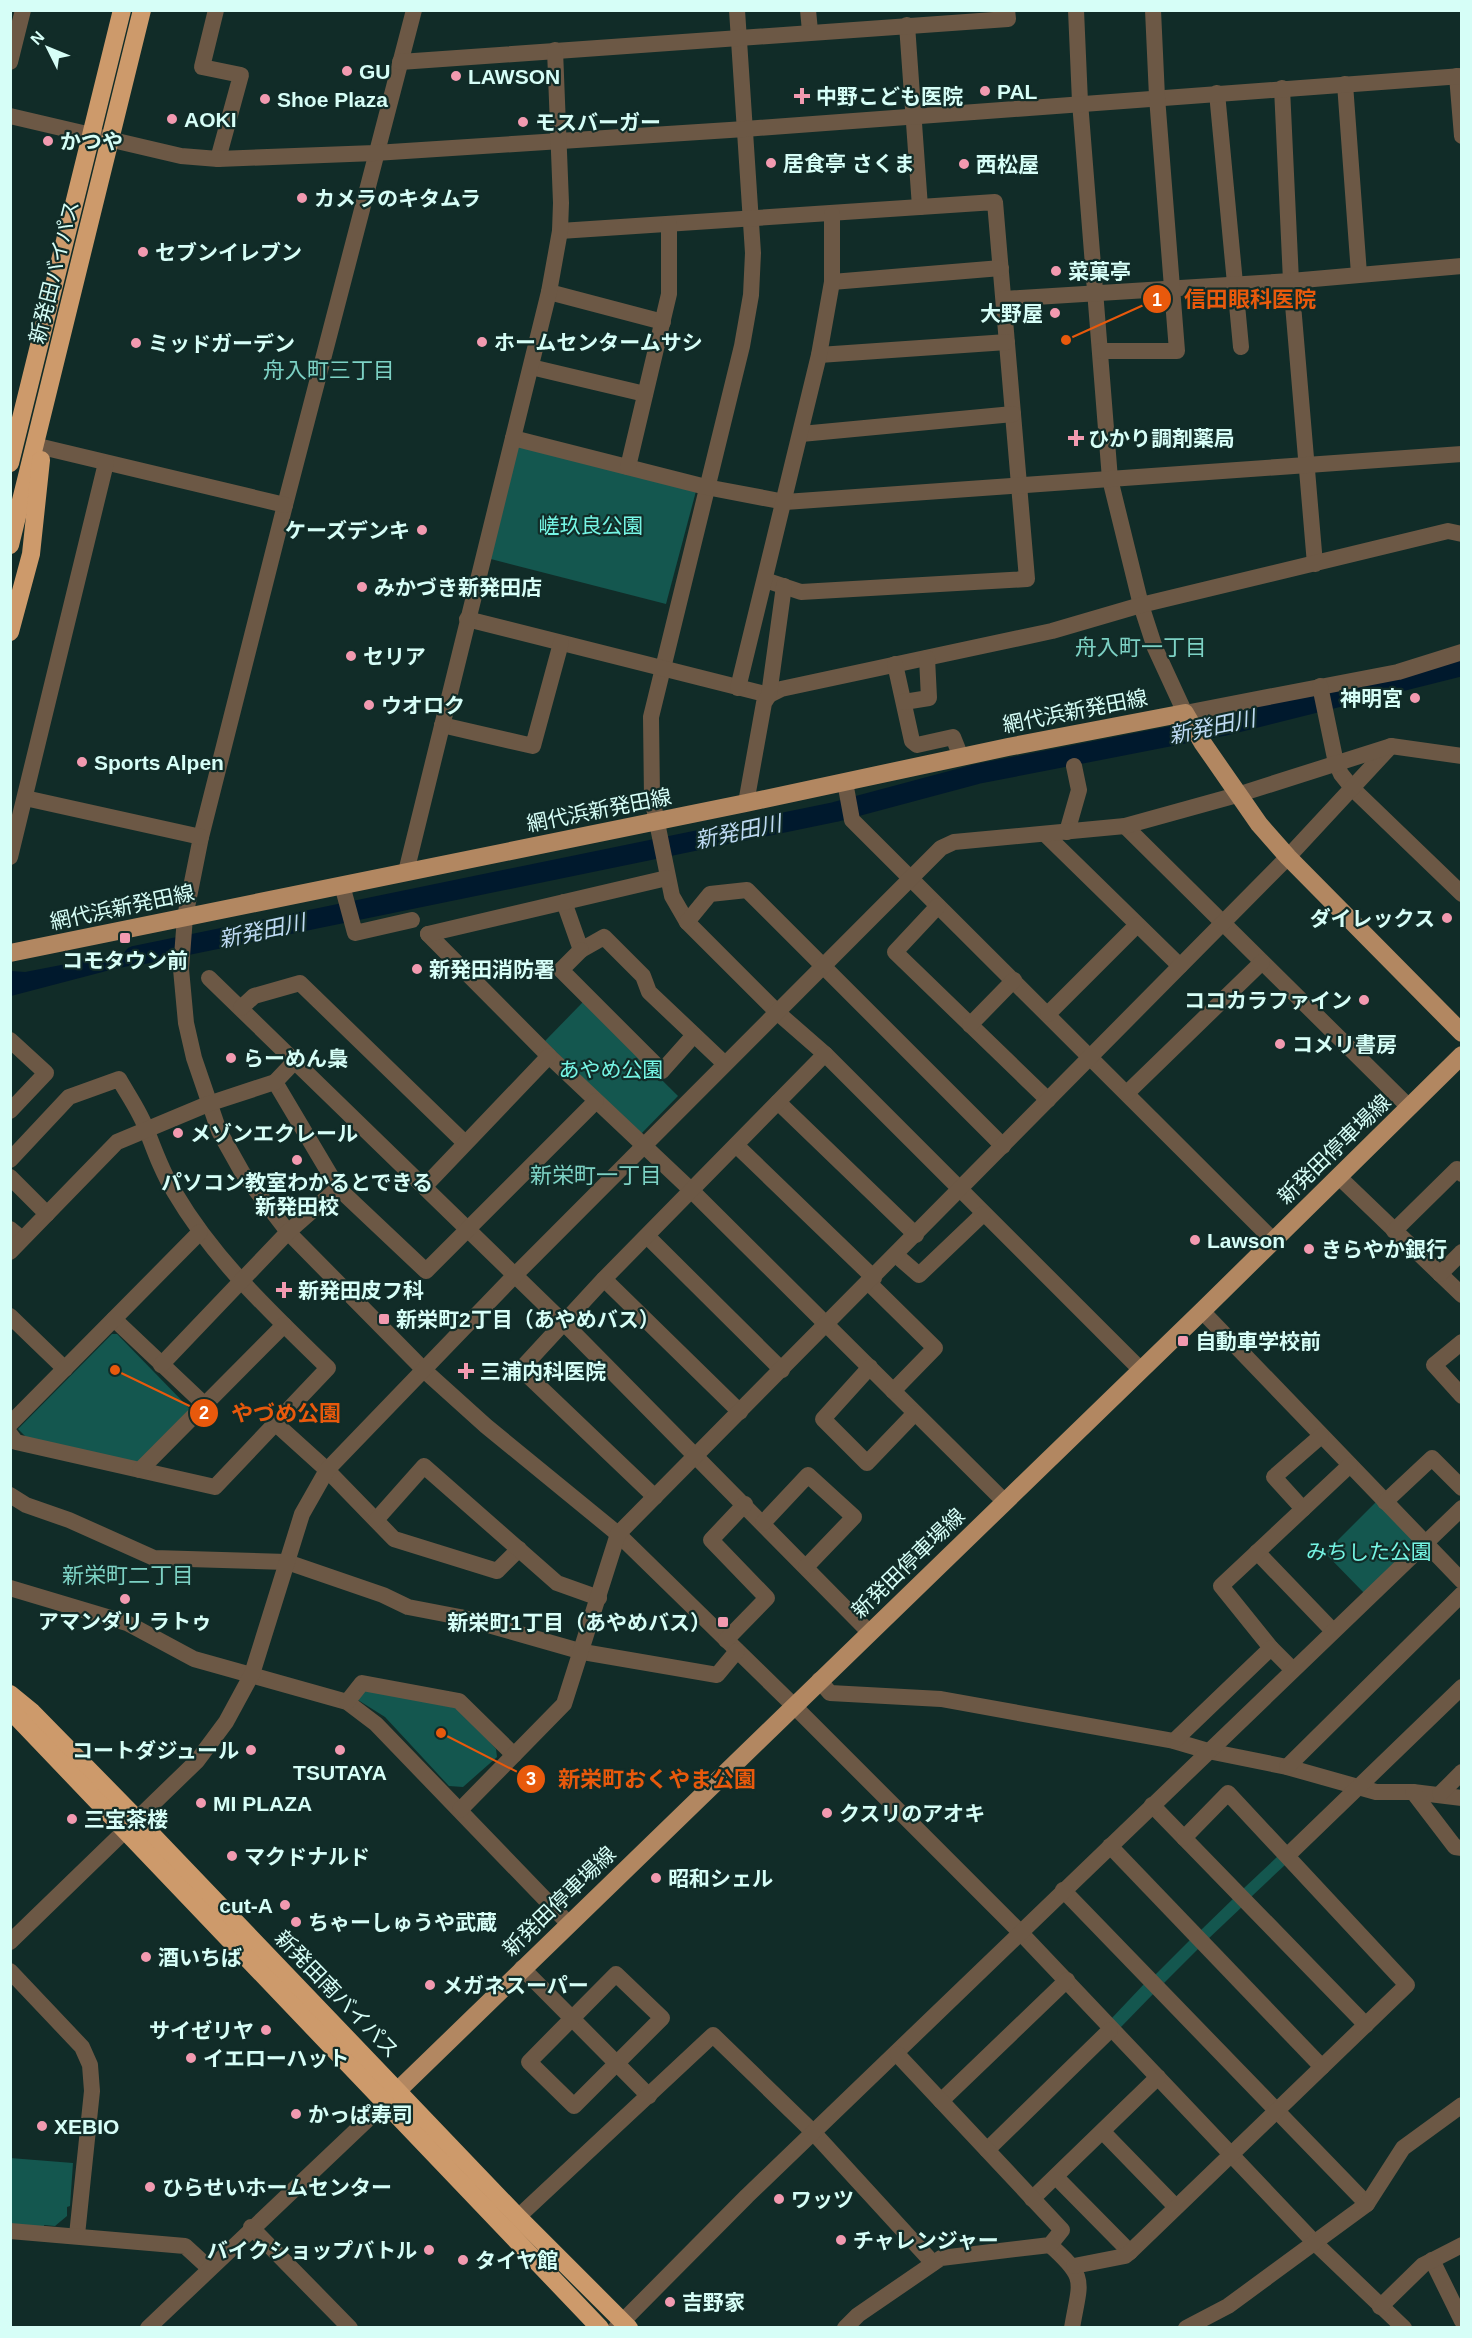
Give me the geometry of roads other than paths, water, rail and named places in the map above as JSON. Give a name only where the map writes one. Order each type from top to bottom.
[{"type":"highway","name":"新発田バイパス","points":[[10,545],[49,390],[101,136],[122,10]]},
{"type":"highway","name":"新発田バイパス","points":[[10,463],[38,348],[101,136],[142,10]]},
{"type":"highway","points":[[10,426],[38,348]]},
{"type":"highway","points":[[10,632],[31,554],[49,390]]},
{"type":"highway","name":"新発田南バイパス","points":[[10,1694],[391,2096],[600,2328]]},
{"type":"highway","name":"新発田南バイパス","points":[[10,1710],[132,1825]]},
{"type":"highway","name":"新発田南バイパス","points":[[391,2096],[518,2217],[622,2325]]},
{"type":"main road","points":[[1188,717],[1237,795],[1288,857],[1461,1033]]},
{"type":"main road","name":"網代浜新発田線","points":[[10,953],[406,872],[657,827],[746,803],[846,790],[961,757],[1188,717]]},
{"type":"main road","name":"新発田停車場線","points":[[391,2096],[1202,1311],[1461,1056]]},
{"type":"street","points":[[10,62],[23,10]]},
{"type":"street","points":[[216,10],[202,67],[241,75],[218,159]]},
{"type":"street","points":[[414,10],[375,153],[201,837],[185,916],[181,969],[186,1023],[208,1104],[219,1131],[242,1172],[288,1232],[424,1371],[486,1426],[618,1534],[1020,1932],[1067,1980],[1110,2030],[1232,2153],[1314,2242],[1404,2328]]},
{"type":"street","points":[[737,10],[751,218],[751,295],[742,346],[651,717],[650,767],[657,827],[672,896],[687,922],[778,1013],[825,1054],[1140,1369]]},
{"type":"street","points":[[808,10],[810,31]]},
{"type":"street","points":[[400,62],[810,31],[872,19],[907,25],[1008,18],[1007,10]]},
{"type":"street","points":[[1076,10],[1080,102],[1110,479],[1141,605],[1155,648],[1188,717],[1398,672],[1461,652]]},
{"type":"street","points":[[1101,351],[1177,351],[1170,288],[1153,10]]},
{"type":"street","points":[[907,25],[920,207]]},
{"type":"street","points":[[406,872],[549,292],[560,231],[555,50]]},
{"type":"street","points":[[10,116],[182,156],[218,159],[375,153],[556,142],[1459,76],[1461,136]]},
{"type":"street","points":[[1345,84],[1359,274]]},
{"type":"street","points":[[1282,88],[1291,281],[1315,564]]},
{"type":"street","points":[[1217,93],[1241,347]]},
{"type":"street","points":[[560,231],[995,202],[1027,579],[801,592],[765,580]]},
{"type":"street","points":[[738,688],[819,355],[832,282],[832,214]]},
{"type":"street","points":[[628,467],[669,294],[669,224]]},
{"type":"street","points":[[1004,299],[1291,281],[1461,266]]},
{"type":"street","points":[[832,282],[1001,268]]},
{"type":"street","points":[[549,292],[663,322]]},
{"type":"street","points":[[819,355],[1007,342]]},
{"type":"street","points":[[531,366],[645,394]]},
{"type":"street","points":[[801,434],[1013,414]]},
{"type":"street","points":[[513,438],[706,487],[785,502],[1461,454]]},
{"type":"street","points":[[42,447],[285,505]]},
{"type":"street","points":[[10,857],[106,463]]},
{"type":"street","points":[[467,619],[769,695],[781,688],[1052,631],[1141,605],[1448,531],[1461,534]]},
{"type":"street","points":[[746,803],[764,703],[769,695],[784,586]]},
{"type":"street","points":[[442,725],[533,746],[561,643]]},
{"type":"street","points":[[904,702],[929,698],[927,658]]},
{"type":"street","points":[[895,664],[912,741],[917,745],[953,737],[961,757]]},
{"type":"street","points":[[1321,689],[1336,763],[1341,774],[1353,789],[1461,894]]},
{"type":"street","points":[[460,1810],[564,1704],[618,1534],[828,1325],[1288,857],[1392,746]]},
{"type":"street","points":[[10,1942],[132,1825],[196,1761],[215,1738],[252,1674],[302,1514],[327,1470],[515,1275],[941,848],[954,842],[1125,826],[1237,795],[1392,746],[1461,756]]},
{"type":"street","points":[[1067,832],[1079,790],[1074,766]]},
{"type":"street","points":[[846,790],[852,820],[1273,1240]]},
{"type":"street","points":[[25,798],[201,837]]},
{"type":"street","points":[[1125,826],[1409,1107]]},
{"type":"street","points":[[1046,835],[1180,966]]},
{"type":"street","points":[[665,871],[564,902],[428,934],[549,1056],[692,1191],[1005,1502]]},
{"type":"street","points":[[342,885],[355,933],[412,920]]},
{"type":"street","points":[[687,922],[710,894],[747,890],[822,968],[1003,1146]]},
{"type":"street","points":[[564,902],[581,950]]},
{"type":"street","points":[[938,906],[895,952],[1048,1100]]},
{"type":"street","points":[[1048,1014],[1137,925]]},
{"type":"street","points":[[694,1035],[662,1071],[561,970],[581,950],[604,937],[643,976],[649,992],[725,1064]]},
{"type":"street","points":[[1128,1094],[1262,962]]},
{"type":"street","points":[[209,978],[697,1455],[869,1632]]},
{"type":"street","points":[[970,1024],[1014,980]]},
{"type":"street","points":[[241,1008],[254,996],[300,983],[465,1143]]},
{"type":"street","points":[[10,1040],[46,1073],[10,1111]]},
{"type":"street","points":[[655,1497],[520,1369],[562,1322],[825,1054]]},
{"type":"street","points":[[424,1187],[549,1056]]},
{"type":"street","points":[[14,1240],[47,1214],[117,1142],[208,1104],[275,1082],[295,1061]]},
{"type":"street","points":[[10,1160],[69,1097],[119,1079],[147,1130],[151,1146],[174,1192],[200,1232],[240,1283],[328,1368],[215,1486],[16,1443],[10,1434]]},
{"type":"street","points":[[275,1082],[338,1188],[426,1271],[596,1101]]},
{"type":"street","points":[[778,1102],[916,1234]]},
{"type":"street","points":[[736,1145],[871,1280],[935,1348],[893,1391]]},
{"type":"street","points":[[1394,1231],[1457,1169],[1461,1174]]},
{"type":"street","points":[[10,1177],[47,1214]]},
{"type":"street","points":[[1339,1177],[1461,1295]]},
{"type":"street","points":[[161,1365],[288,1232],[338,1188]]},
{"type":"street","points":[[896,1255],[919,1275],[983,1214]]},
{"type":"street","points":[[10,1424],[200,1232]]},
{"type":"street","points":[[647,1236],[783,1370]]},
{"type":"street","points":[[1440,1274],[1461,1251]]},
{"type":"street","points":[[604,1279],[740,1412]]},
{"type":"street","points":[[1202,1311],[1461,1581]]},
{"type":"street","points":[[10,1316],[65,1369]]},
{"type":"street","points":[[114,1319],[206,1406]]},
{"type":"street","points":[[140,1470],[284,1325]]},
{"type":"street","points":[[1461,1342],[1434,1365],[1461,1396]]},
{"type":"street","points":[[870,1367],[823,1419],[867,1463],[915,1413]]},
{"type":"street","points":[[275,1423],[327,1470],[394,1539],[497,1571],[519,1549]]},
{"type":"street","points":[[1303,1509],[1274,1477],[1322,1436]]},
{"type":"street","points":[[1385,1502],[1432,1458],[1461,1488]]},
{"type":"street","points":[[1293,1670],[1271,1648],[1221,1586],[1350,1465]]},
{"type":"street","points":[[376,1520],[424,1466],[557,1583],[599,1598]]},
{"type":"street","points":[[763,1522],[808,1475],[854,1517],[806,1567]]},
{"type":"street","points":[[10,1495],[26,1505],[69,1520],[154,1558],[287,1562],[383,1595],[408,1607],[460,1617],[582,1652],[717,1675],[731,1646],[767,1598],[711,1540],[745,1504]]},
{"type":"street","points":[[622,2325],[813,2132],[897,2054],[1063,1890],[1461,1508]]},
{"type":"street","points":[[1257,1552],[1333,1631]]},
{"type":"street","points":[[10,1588],[127,1623],[194,1659],[347,1701],[376,1724],[568,1923]]},
{"type":"street","points":[[1287,1767],[1461,1594]]},
{"type":"street","points":[[1174,1741],[1271,1648]]},
{"type":"street","points":[[819,1680],[830,1693],[940,1699],[1174,1741],[1208,1751],[1287,1767],[1376,1792],[1413,1792],[1461,1798]]},
{"type":"street","points":[[347,1701],[362,1683],[459,1701],[514,1755]]},
{"type":"street","points":[[1288,1855],[1461,1687]]},
{"type":"street","points":[[1440,1794],[1461,1772]]},
{"type":"street","points":[[1413,1792],[1455,1847],[1461,1848]]},
{"type":"street","points":[[1074,2266],[1125,2256],[1130,2252],[1407,1984],[1228,1793],[1184,1838]]},
{"type":"street","points":[[1152,1805],[1366,2025]]},
{"type":"street","points":[[1110,1846],[1322,2067]]},
{"type":"street","points":[[1063,1890],[1367,2204]]},
{"type":"street","points":[[522,1968],[649,2096]]},
{"type":"street","points":[[10,1971],[82,2047],[90,2065],[92,2091],[77,2235]]},
{"type":"street","points":[[616,1974],[662,2018],[574,2106],[529,2062],[572,2019],[616,1974]]},
{"type":"street","points":[[941,2102],[1067,1980]]},
{"type":"street","points":[[987,2150],[1110,2030]]},
{"type":"street","points":[[518,2217],[713,2036],[813,2132],[933,2264]]},
{"type":"street","points":[[845,2328],[858,2315],[941,2258],[1050,2245],[1062,2230],[897,2054]]},
{"type":"street","points":[[1032,2199],[1158,2077]]},
{"type":"street","points":[[148,2328],[251,2227],[391,2096]]},
{"type":"street","points":[[1186,2328],[1228,2306],[1367,2204],[1403,2148],[1461,2105]]},
{"type":"street","points":[[1103,2132],[1176,2207]]},
{"type":"street","points":[[1056,2177],[1130,2252]]},
{"type":"street","points":[[251,2227],[350,2328]]},
{"type":"street","points":[[10,2231],[185,2246],[209,2268]]},
{"type":"street","points":[[1050,2245],[1074,2266],[1080,2279],[1072,2328]]},
{"type":"street","points":[[1380,2307],[1423,2265],[1461,2245]]},
{"type":"street","points":[[1432,2260],[1461,2318]]},
{"type":"water","points":[[159,946],[159,960],[114,969],[11,996],[11,971],[25,972]]},
{"type":"waterway","name":"新発田川","points":[[134,956],[835,812],[977,774],[1223,726],[1462,666]]},
{"type":"place","name":"GU","points":[[347,71]]},
{"type":"place","name":"LAWSON","points":[[456,76]]},
{"type":"place","name":"PAL","points":[[985,91]]},
{"type":"place","name":"中野こども医院","points":[[802,96]]},
{"type":"place","name":"Shoe Plaza","points":[[265,99]]},
{"type":"place","name":"AOKI","points":[[172,119]]},
{"type":"place","name":"モスバーガー","points":[[523,122]]},
{"type":"place","name":"かつや","points":[[48,141]]},
{"type":"place","name":"居食亭 さくま","points":[[771,163]]},
{"type":"place","name":"西松屋","points":[[964,164]]},
{"type":"place","name":"カメラのキタムラ","points":[[302,198]]},
{"type":"place","name":"セブンイレブン","points":[[143,252]]},
{"type":"place","name":"菜菓亭","points":[[1056,271]]},
{"type":"place","name":"大野屋","points":[[1055,313]]},
{"type":"place","name":"信田眼科医院","points":[[1066,340]]},
{"type":"place","name":"ホームセンタームサシ","points":[[482,342]]},
{"type":"place","name":"ミッドガーデン","points":[[136,343]]},
{"type":"place","name":"ひかり調剤薬局","points":[[1076,438]]},
{"type":"place","name":"ケーズデンキ","points":[[422,530]]},
{"type":"place","name":"みかづき新発田店","points":[[362,587]]},
{"type":"place","name":"セリア","points":[[351,656]]},
{"type":"place","name":"神明宮","points":[[1415,698]]},
{"type":"place","name":"ウオロク","points":[[369,705]]},
{"type":"place","name":"Sports Alpen","points":[[82,762]]},
{"type":"place","name":"ダイレックス","points":[[1447,918]]},
{"type":"place","name":"コモタウン前","points":[[125,938]]},
{"type":"place","name":"新発田消防署","points":[[417,969]]},
{"type":"place","name":"ココカラファイン","points":[[1364,1000]]},
{"type":"place","name":"コメリ書房","points":[[1280,1044]]},
{"type":"place","name":"らーめん梟","points":[[231,1058]]},
{"type":"place","name":"メゾンエクレール","points":[[178,1133]]},
{"type":"place","name":"パソコン教室わかるとできる 新発田校","points":[[297,1160]]},
{"type":"place","name":"Lawson","points":[[1195,1240]]},
{"type":"place","name":"きらやか銀行","points":[[1309,1249]]},
{"type":"place","name":"新発田皮フ科","points":[[284,1290]]},
{"type":"place","name":"新栄町2丁目（あやめバス）","points":[[384,1319]]},
{"type":"place","name":"自動車学校前","points":[[1183,1341]]},
{"type":"place","name":"やづめ公園","points":[[115,1370]]},
{"type":"place","name":"三浦内科医院","points":[[466,1371]]},
{"type":"place","name":"アマンダリ ラトゥ","points":[[125,1599]]},
{"type":"place","name":"新栄町1丁目（あやめバス）","points":[[723,1622]]},
{"type":"place","name":"新栄町おくやま公園","points":[[441,1733]]},
{"type":"place","name":"コートダジュール","points":[[251,1750]]},
{"type":"place","name":"TSUTAYA","points":[[340,1750]]},
{"type":"place","name":"MI PLAZA","points":[[201,1803]]},
{"type":"place","name":"クスリのアオキ","points":[[827,1813]]},
{"type":"place","name":"三宝茶楼","points":[[72,1819]]},
{"type":"place","name":"マクドナルド","points":[[232,1856]]},
{"type":"place","name":"昭和シェル","points":[[656,1878]]},
{"type":"place","name":"cut-A","points":[[285,1905]]},
{"type":"place","name":"ちゃーしゅうや武蔵","points":[[296,1922]]},
{"type":"place","name":"酒いちば","points":[[146,1957]]},
{"type":"place","name":"メガネスーパー","points":[[430,1985]]},
{"type":"place","name":"サイゼリヤ","points":[[266,2030]]},
{"type":"place","name":"イエローハット","points":[[191,2058]]},
{"type":"place","name":"かっぱ寿司","points":[[296,2114]]},
{"type":"place","name":"XEBIO","points":[[42,2126]]},
{"type":"place","name":"ひらせいホームセンター","points":[[150,2187]]},
{"type":"place","name":"ワッツ","points":[[779,2199]]},
{"type":"place","name":"チャレンジャー","points":[[841,2240]]},
{"type":"place","name":"バイクショップバトル","points":[[429,2250]]},
{"type":"place","name":"タイヤ館","points":[[463,2260]]},
{"type":"place","name":"吉野家","points":[[670,2302]]},
{"type":"district","name":"舟入町三丁目","points":[[329,370]]},
{"type":"district","name":"舟入町一丁目","points":[[1141,647]]},
{"type":"district","name":"新栄町一丁目","points":[[596,1175]]},
{"type":"district","name":"新栄町二丁目","points":[[128,1575]]},
{"type":"park label","name":"嵯玖良公園","points":[[591,525]]},
{"type":"park label","name":"あやめ公園","points":[[611,1069]]},
{"type":"park label","name":"みちした公園","points":[[1369,1551]]}]
